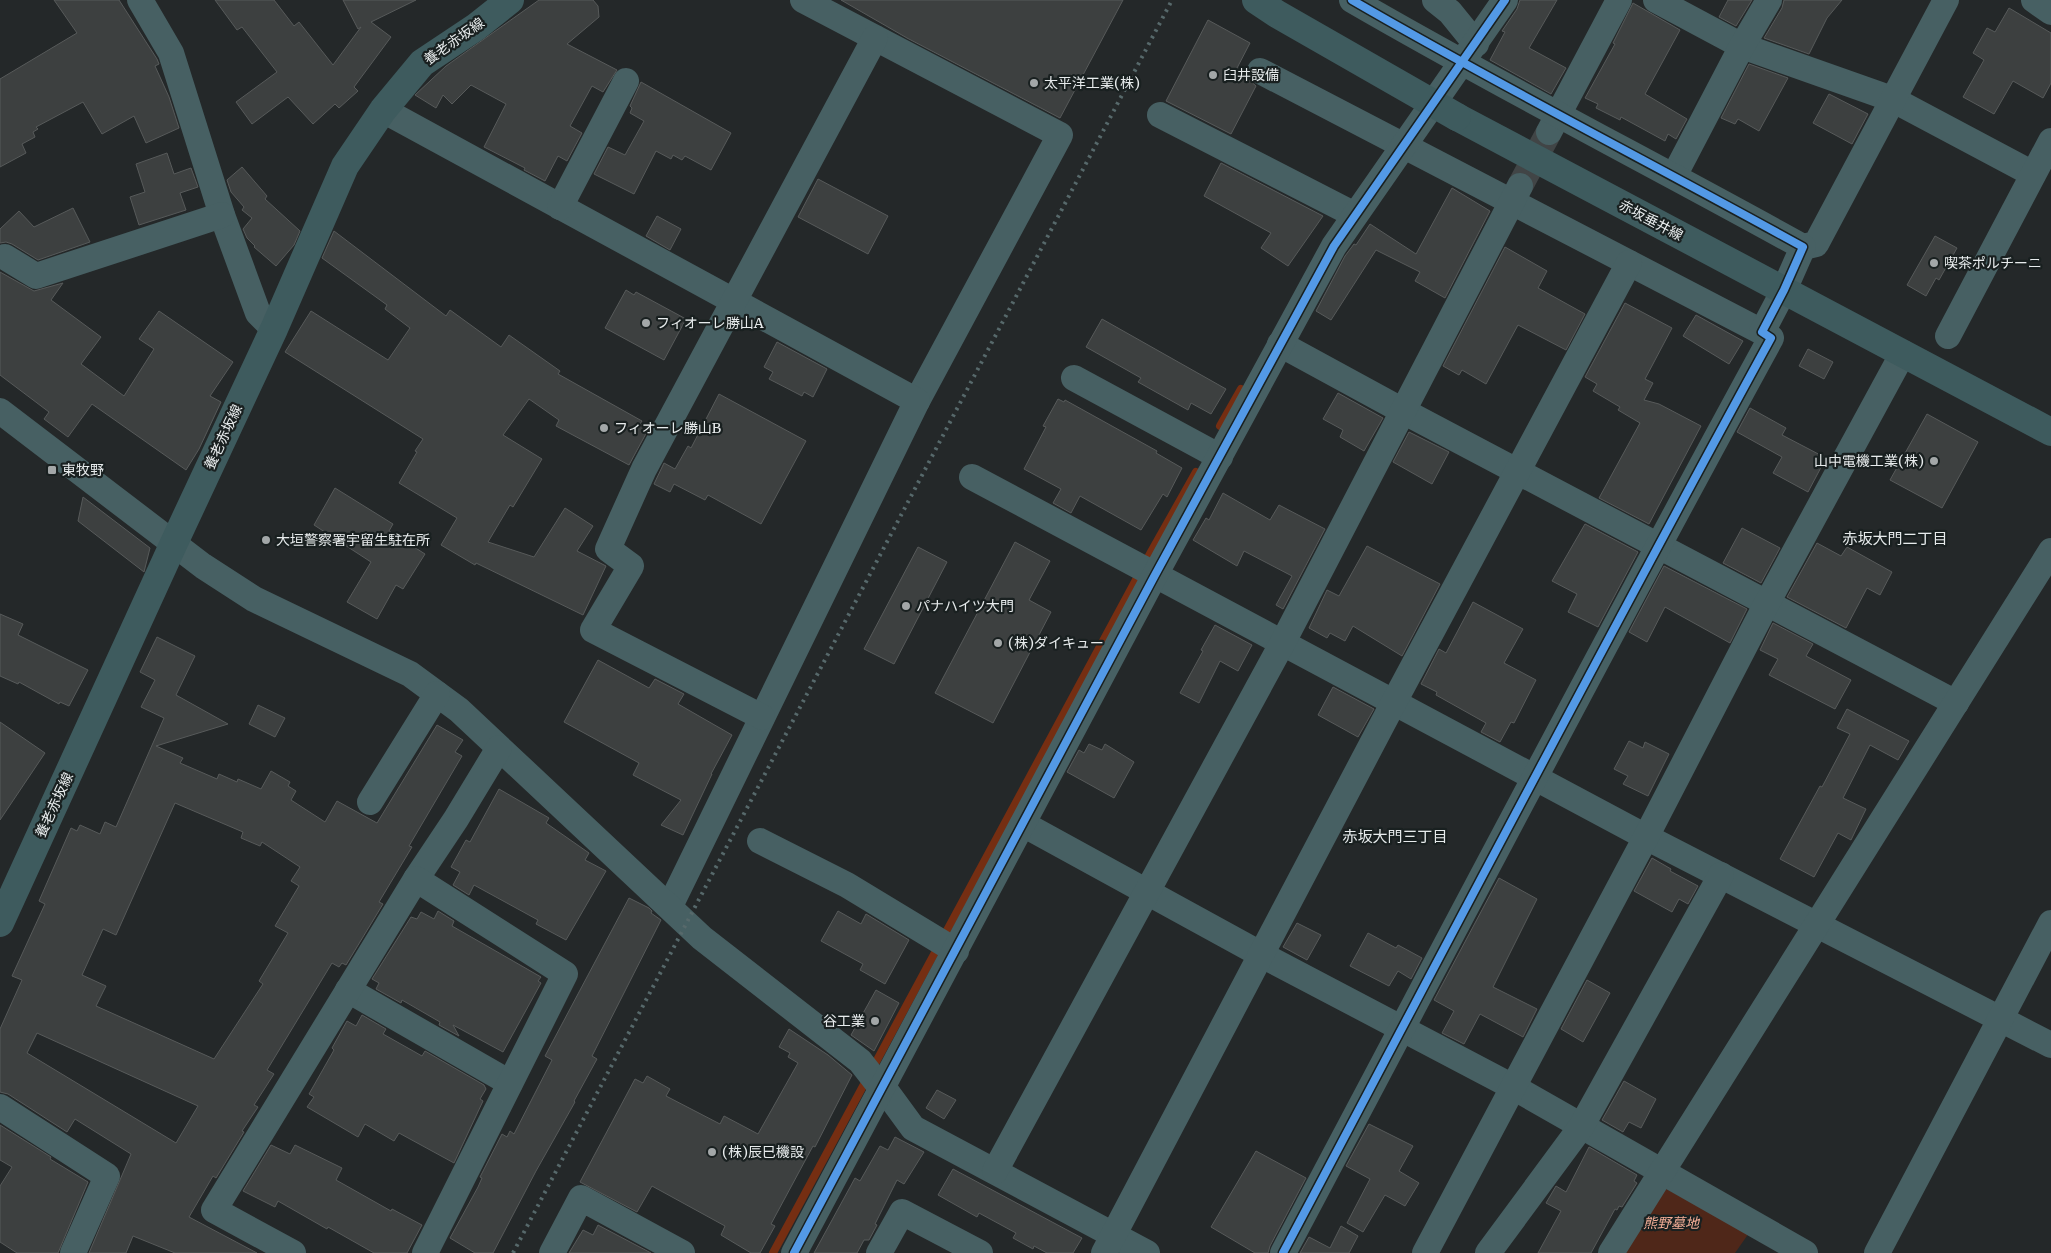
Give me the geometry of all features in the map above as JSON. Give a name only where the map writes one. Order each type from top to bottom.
[{"type":"main road","name":"養老赤坂線","points":[[0,923],[6,892],[274,328],[345,166],[382,110],[422,63],[476,27],[510,0]]},
{"type":"main road","name":"赤坂垂井線","points":[[1256,0],[1277,14],[1457,117],[2051,432]]},
{"type":"street","points":[[140,0],[171,53],[222,215],[258,313],[274,328]]},
{"type":"street","points":[[670,906],[917,402],[1060,135],[803,0]]},
{"type":"street","points":[[1352,0],[1462,48],[1553,123],[1674,176],[1803,247],[1816,244],[1946,0]]},
{"type":"street","points":[[1435,0],[1450,12],[1462,48]]},
{"type":"street","points":[[794,1253],[881,1085],[946,945],[1023,824],[1147,570],[1220,456],[1334,246],[1348,212],[1462,48],[1505,0]]},
{"type":"street","points":[[1553,123],[1619,0]]},
{"type":"street","points":[[1656,0],[1742,46],[1892,99],[2033,174]]},
{"type":"street","points":[[1674,176],[1742,46],[1769,0]]},
{"type":"street","points":[[2034,0],[2051,12]]},
{"type":"street","points":[[762,717],[592,630],[631,566],[608,549],[644,469],[875,38]]},
{"type":"street","points":[[1260,71],[1396,142],[1517,194],[1629,263],[1771,338],[1658,545],[1283,1253]]},
{"type":"street","points":[[560,207],[626,82]]},
{"type":"street","points":[[382,110],[917,402]]},
{"type":"street","points":[[1160,115],[1348,212]]},
{"type":"street","points":[[1948,336],[2051,140]]},
{"type":"street","points":[[995,1172],[1283,642],[1517,194]]},
{"type":"street","points":[[2,256],[36,276],[222,215]]},
{"type":"street","points":[[1762,332],[1784,290],[1803,247]]},
{"type":"street","points":[[1109,1244],[1394,702],[1519,472],[1629,263]]},
{"type":"street","points":[[1280,344],[1956,703]]},
{"type":"street","points":[[1425,1253],[1646,837],[1767,603],[1903,353]]},
{"type":"street","points":[[1074,378],[1220,456]]},
{"type":"street","points":[[0,411],[173,544],[254,599],[410,674],[459,710],[702,938],[862,1064],[881,1085],[912,1128],[995,1172],[1109,1244],[1146,1253]]},
{"type":"street","points":[[972,477],[1646,837],[2051,1045]]},
{"type":"street","points":[[1611,1253],[2051,551]]},
{"type":"street","points":[[370,802],[437,694]]},
{"type":"street","points":[[293,1253],[214,1210],[416,879],[456,819],[499,748]]},
{"type":"street","points":[[1023,824],[1262,955],[1513,1087],[1661,1173],[1805,1253]]},
{"type":"street","points":[[760,840],[847,885],[946,945]]},
{"type":"street","points":[[1488,1253],[1581,1126],[1721,875]]},
{"type":"street","points":[[416,879],[565,974],[425,1253]]},
{"type":"street","points":[[1877,1253],[2051,923]]},
{"type":"street","points":[[348,990],[510,1083]]},
{"type":"street","points":[[0,1107],[107,1176],[73,1253]]},
{"type":"street","points":[[552,1253],[580,1198],[682,1253]]},
{"type":"street","points":[[879,1253],[902,1212],[980,1253]]},
{"type":"green space","name":"熊野墓地","points":[[1659,1185],[1749,1233],[1735,1253],[1619,1253]]},
{"type":"building","points":[[54,0],[119,0],[157,59],[159,64],[155,66],[169,97],[179,128],[146,143],[134,116],[102,134],[83,102],[36,127],[38,129],[33,132],[35,137],[22,144],[26,153],[0,167],[0,79],[77,33]]},
{"type":"building","points":[[215,0],[274,0],[294,26],[299,22],[333,65],[361,27],[358,29],[343,0],[416,0],[371,22],[391,37],[354,87],[358,91],[339,108],[335,104],[313,124],[288,97],[252,124],[236,102],[277,72],[242,27],[237,30]]},
{"type":"building","points":[[539,0],[593,0],[598,6],[599,17],[567,44],[617,70],[603,92],[592,86],[570,126],[582,133],[567,161],[558,156],[545,181],[524,170],[525,168],[484,147],[506,104],[471,85],[452,104],[443,95],[436,108],[415,95],[446,66]]},
{"type":"building","name":"太平洋工業(株)","points":[[841,0],[1123,0],[1060,118],[907,38]]},
{"type":"building","points":[[1520,0],[1557,0],[1529,48],[1566,68],[1551,94],[1490,60],[1505,32],[1502,31],[1517,9]]},
{"type":"building","points":[[1728,0],[1752,0],[1736,26],[1719,17]]},
{"type":"building","points":[[1784,0],[1842,0],[1827,18],[1809,54],[1764,38],[1782,8]]},
{"type":"building","points":[[1633,3],[1680,30],[1645,94],[1687,119],[1676,139],[1668,134],[1665,141],[1621,117],[1620,120],[1596,108],[1598,104],[1585,98],[1615,44],[1613,43]]},
{"type":"building","points":[[2009,8],[2051,33],[2051,83],[2043,98],[2013,81],[1994,114],[1963,97],[1984,60],[1973,53],[1987,28],[1995,32]]},
{"type":"building","name":"臼井設備","points":[[1208,20],[1250,43],[1236,70],[1246,75],[1256,86],[1231,134],[1166,101]]},
{"type":"building","points":[[1749,64],[1788,78],[1759,131],[1738,119],[1735,124],[1721,118]]},
{"type":"building","points":[[641,82],[731,133],[711,170],[685,156],[682,160],[673,155],[671,159],[656,151],[634,194],[594,174],[608,147],[625,155],[644,121],[630,113],[632,108],[630,106]]},
{"type":"building","points":[[1829,94],[1868,114],[1852,144],[1813,123]]},
{"type":"building","points":[[167,153],[174,174],[191,168],[198,187],[180,193],[186,210],[139,225],[130,197],[145,192],[136,164]]},
{"type":"building","points":[[1221,163],[1323,216],[1288,266],[1261,248],[1271,233],[1204,196]]},
{"type":"building","points":[[242,167],[267,196],[265,199],[300,231],[294,245],[276,266],[254,247],[243,229],[252,218],[242,210],[244,207],[231,192],[227,180]]},
{"type":"building","points":[[818,179],[888,216],[868,254],[798,217]]},
{"type":"building","points":[[1452,188],[1490,211],[1445,298],[1415,281],[1420,272],[1376,250],[1331,320],[1316,311],[1345,256],[1354,244],[1356,245],[1370,224],[1416,254]]},
{"type":"building","points":[[73,208],[90,242],[38,260],[12,244],[0,243],[0,229],[19,211],[34,227]]},
{"type":"building","points":[[657,216],[681,229],[670,250],[646,236]]},
{"type":"building","points":[[334,231],[446,316],[450,310],[501,347],[509,335],[560,371],[558,374],[642,421],[640,424],[649,428],[629,465],[556,426],[559,420],[529,399],[503,435],[542,459],[513,507],[510,505],[488,542],[534,557],[565,508],[593,526],[577,551],[606,566],[583,615],[476,563],[475,565],[441,545],[457,518],[399,483],[423,439],[285,352],[311,311],[388,360],[410,328],[385,309],[387,305],[322,258]]},
{"type":"building","name":"喫茶ポルチーニ","points":[[1935,236],[1957,248],[1939,280],[1936,278],[1926,296],[1907,285]]},
{"type":"building","points":[[1505,247],[1547,271],[1538,288],[1585,314],[1566,350],[1518,325],[1486,384],[1462,370],[1459,375],[1443,366]]},
{"type":"building","points":[[0,272],[34,291],[63,283],[51,300],[101,337],[81,364],[124,396],[154,349],[139,339],[159,311],[233,362],[210,396],[221,402],[199,449],[186,470],[92,404],[68,437],[44,419],[49,412],[0,375]]},
{"type":"building","name":"フィオーレ勝山A","points":[[626,290],[634,295],[636,292],[686,319],[664,360],[605,328]]},
{"type":"building","points":[[1625,303],[1672,328],[1645,379],[1653,383],[1644,400],[1659,404],[1701,426],[1649,524],[1599,498],[1640,423],[1618,410],[1620,407],[1593,391],[1597,384],[1585,377]]},
{"type":"building","points":[[1696,315],[1743,341],[1729,364],[1683,336]]},
{"type":"building","points":[[1102,319],[1226,389],[1211,414],[1191,403],[1188,410],[1138,382],[1141,378],[1086,347]]},
{"type":"building","points":[[777,342],[827,369],[813,397],[804,392],[802,396],[769,379],[773,372],[764,367]]},
{"type":"building","points":[[1808,349],[1833,362],[1824,379],[1799,366]]},
{"type":"building","points":[[1338,393],[1383,418],[1364,451],[1340,437],[1343,430],[1323,419]]},
{"type":"building","points":[[719,394],[806,441],[761,524],[708,495],[705,500],[674,484],[670,492],[654,484],[664,463],[675,469],[688,446],[691,448]]},
{"type":"building","points":[[1058,399],[1064,402],[1065,400],[1157,451],[1156,453],[1182,468],[1167,497],[1163,494],[1141,530],[1080,496],[1071,513],[1053,503],[1061,489],[1024,469],[1046,427],[1043,426]]},
{"type":"building","points":[[1750,408],[1786,428],[1782,435],[1826,458],[1808,492],[1773,473],[1782,457],[1737,432]]},
{"type":"building","name":"山中電機工業(株)","points":[[1927,414],[1978,442],[1942,508],[1890,480]]},
{"type":"building","points":[[1409,432],[1449,452],[1432,484],[1393,462]]},
{"type":"building","points":[[335,488],[393,524],[389,531],[425,554],[403,589],[396,585],[377,619],[347,602],[371,562],[314,525]]},
{"type":"building","points":[[1223,493],[1270,520],[1279,505],[1325,529],[1283,609],[1276,605],[1292,576],[1244,551],[1237,566],[1193,540],[1206,518],[1209,520]]},
{"type":"building","points":[[83,497],[150,548],[144,572],[78,521]]},
{"type":"building","points":[[1585,524],[1638,552],[1598,627],[1568,612],[1577,594],[1552,581]]},
{"type":"building","points":[[1742,528],[1780,548],[1761,583],[1723,563]]},
{"type":"building","name":"(株)ダイキュー","points":[[1015,542],[1050,561],[1029,600],[1051,612],[993,723],[935,693]]},
{"type":"building","points":[[1817,543],[1841,556],[1847,547],[1892,572],[1880,595],[1867,588],[1846,628],[1787,597]]},
{"type":"building","points":[[1367,546],[1440,584],[1402,656],[1353,626],[1345,641],[1330,633],[1327,638],[1309,628],[1327,590],[1339,596]]},
{"type":"building","name":"パナハイツ大門","points":[[918,547],[947,562],[894,664],[864,649]]},
{"type":"building","points":[[1664,566],[1747,609],[1730,643],[1665,607],[1647,642],[1629,632]]},
{"type":"building","points":[[1473,602],[1523,629],[1504,663],[1536,680],[1514,723],[1511,722],[1500,742],[1481,732],[1486,723],[1436,695],[1437,692],[1421,684],[1439,649],[1446,653]]},
{"type":"building","points":[[0,614],[23,624],[18,635],[88,670],[69,706],[60,702],[59,704],[19,682],[18,684],[0,676]]},
{"type":"building","points":[[1773,623],[1813,644],[1806,656],[1851,680],[1835,709],[1769,675],[1778,659],[1760,650]]},
{"type":"building","points":[[1215,625],[1252,645],[1238,671],[1220,661],[1199,703],[1180,693]]},
{"type":"building","points":[[157,637],[195,656],[176,695],[228,724],[156,746],[183,758],[180,763],[217,779],[219,774],[237,782],[238,779],[261,789],[271,771],[290,782],[288,786],[296,791],[291,800],[325,822],[337,801],[377,823],[437,725],[463,740],[455,752],[462,756],[409,846],[412,847],[379,902],[383,904],[346,965],[342,963],[339,967],[332,963],[267,1070],[274,1074],[254,1105],[258,1107],[242,1131],[244,1132],[216,1178],[213,1176],[189,1217],[257,1253],[175,1253],[133,1236],[126,1253],[89,1253],[131,1154],[75,1119],[67,1132],[8,1094],[0,1092],[0,1029],[22,980],[12,976],[45,904],[39,901],[71,828],[77,831],[80,825],[100,834],[105,822],[116,827],[164,718],[141,707],[155,680],[140,672]],"holes":[[[175,803],[243,832],[241,838],[260,846],[262,842],[300,867],[291,881],[299,886],[275,926],[288,933],[259,981],[263,984],[214,1059],[96,1006],[106,986],[82,975],[103,929],[116,935]],[[37,1033],[198,1106],[176,1143],[27,1053]]]},
{"type":"building","points":[[598,660],[649,688],[655,679],[684,694],[678,704],[732,735],[711,774],[683,835],[661,825],[681,800],[633,775],[639,763],[564,722]]},
{"type":"building","points":[[1333,687],[1374,709],[1358,737],[1318,715]]},
{"type":"building","points":[[258,705],[285,718],[275,737],[249,724]]},
{"type":"building","points":[[1847,709],[1909,741],[1898,760],[1870,745],[1843,798],[1866,809],[1851,840],[1838,833],[1814,877],[1780,859],[1850,734],[1837,728]]},
{"type":"building","points":[[0,722],[45,753],[0,820]]},
{"type":"building","points":[[1629,741],[1643,748],[1645,742],[1669,754],[1648,796],[1623,784],[1628,776],[1614,769]]},
{"type":"building","points":[[1089,744],[1102,750],[1105,744],[1134,762],[1114,798],[1067,772],[1079,750],[1084,753]]},
{"type":"building","points":[[499,789],[549,818],[546,823],[589,853],[585,860],[606,871],[566,940],[536,924],[538,920],[474,885],[469,895],[453,885],[460,872],[451,867],[466,840],[470,842]]},
{"type":"building","points":[[1652,858],[1671,869],[1670,871],[1698,886],[1688,904],[1679,899],[1672,912],[1634,891]]},
{"type":"building","points":[[1499,878],[1537,899],[1493,987],[1537,1009],[1523,1037],[1480,1014],[1464,1044],[1442,1033],[1454,1011],[1434,1000]]},
{"type":"building","points":[[629,898],[649,908],[652,911],[651,913],[661,920],[592,1056],[597,1059],[493,1253],[475,1253],[450,1238],[478,1187],[482,1178],[480,1177],[502,1134],[507,1137],[510,1131],[514,1134],[552,1060],[545,1056]]},
{"type":"building","points":[[438,911],[454,921],[452,926],[541,977],[538,981],[541,983],[503,1052],[453,1025],[459,1036],[439,1025],[440,1022],[402,1000],[401,1003],[376,989],[379,983],[372,979],[411,917],[417,919],[421,912],[434,919]]},
{"type":"building","points":[[838,911],[861,924],[866,914],[909,940],[885,984],[860,970],[863,964],[821,941]]},
{"type":"building","points":[[1297,923],[1321,935],[1307,960],[1283,947]]},
{"type":"building","points":[[1368,933],[1396,948],[1398,945],[1422,958],[1411,979],[1398,971],[1389,986],[1350,966]]},
{"type":"building","points":[[1587,980],[1610,993],[1583,1042],[1561,1029]]},
{"type":"building","name":"谷工業","points":[[876,990],[899,1003],[874,1051],[851,1035]]},
{"type":"building","points":[[362,1015],[386,1029],[383,1034],[422,1056],[425,1051],[484,1085],[486,1089],[480,1099],[483,1101],[454,1163],[399,1133],[394,1141],[365,1124],[358,1137],[307,1107],[314,1097],[309,1094],[334,1050],[332,1048],[347,1021],[356,1026]]},
{"type":"building","points":[[789,1029],[828,1055],[852,1075],[815,1147],[813,1146],[771,1224],[775,1226],[760,1253],[751,1253],[721,1235],[725,1226],[652,1186],[637,1212],[580,1182],[635,1079],[643,1083],[647,1076],[670,1089],[666,1096],[720,1124],[724,1116],[758,1134],[798,1063],[788,1057],[790,1053],[779,1047]]},
{"type":"building","points":[[1624,1081],[1656,1099],[1641,1128],[1629,1122],[1623,1132],[1602,1120]]},
{"type":"building","points":[[937,1090],[956,1100],[944,1119],[926,1108]]},
{"type":"building","points":[[1369,1124],[1413,1146],[1399,1171],[1419,1183],[1405,1206],[1385,1195],[1363,1232],[1347,1223],[1370,1179],[1346,1166]]},
{"type":"building","points":[[0,1125],[88,1182],[58,1253],[17,1253],[0,1242],[0,1186],[12,1167],[0,1160]]},
{"type":"building","points":[[895,1137],[924,1152],[904,1184],[897,1180],[869,1240],[864,1240],[857,1253],[814,1253],[855,1178],[860,1181],[880,1146],[888,1150]]},
{"type":"building","points":[[271,1145],[290,1154],[295,1145],[342,1168],[336,1180],[391,1211],[392,1209],[422,1225],[407,1253],[374,1253],[278,1201],[275,1207],[243,1191]]},
{"type":"building","points":[[1589,1147],[1637,1175],[1634,1181],[1637,1183],[1622,1207],[1619,1206],[1617,1210],[1615,1209],[1591,1253],[1538,1253],[1561,1211],[1546,1203],[1556,1186],[1566,1192]]},
{"type":"building","points":[[1256,1151],[1306,1178],[1268,1253],[1255,1253],[1211,1227]]},
{"type":"building","points":[[953,1169],[1082,1238],[1073,1253],[1047,1253],[1034,1246],[1033,1249],[1013,1238],[1016,1233],[979,1213],[977,1217],[938,1195]]},
{"type":"building","points":[[598,1225],[651,1253],[569,1253],[583,1230],[593,1235]]},
{"type":"building","points":[[1341,1226],[1358,1236],[1349,1253],[1300,1253],[1309,1237],[1330,1248]]},
{"type":"waterway","points":[[1220,426],[1241,389]]},
{"type":"waterway","points":[[773,1253],[1196,472]]},
{"type":"tunnel","points":[[1520,186],[1549,132]]},
{"type":"railway","points":[[513,1253],[1172,0]]},
{"type":"cycle path","points":[[1283,1253],[1586,680],[1771,338],[1762,332],[1784,290],[1803,247],[1352,0]]},
{"type":"cycle path","points":[[794,1253],[1155,575],[1334,246],[1505,0]]},
{"type":"place","name":"臼井設備","points":[[1213,75]]},
{"type":"place","name":"太平洋工業(株)","points":[[1034,83]]},
{"type":"place","name":"喫茶ポルチーニ","points":[[1934,263]]},
{"type":"place","name":"フィオーレ勝山A","points":[[646,323]]},
{"type":"place","name":"フィオーレ勝山B","points":[[604,428]]},
{"type":"place","name":"山中電機工業(株)","points":[[1934,461]]},
{"type":"place","name":"東牧野","points":[[52,470]]},
{"type":"place","name":"大垣警察署宇留生駐在所","points":[[266,540]]},
{"type":"place","name":"パナハイツ大門","points":[[906,606]]},
{"type":"place","name":"(株)ダイキュー","points":[[998,643]]},
{"type":"place","name":"谷工業","points":[[875,1021]]},
{"type":"place","name":"(株)辰巳機設","points":[[712,1152]]},
{"type":"district","name":"赤坂大門二丁目","points":[[1895,538]]},
{"type":"district","name":"赤坂大門三丁目","points":[[1395,836]]}]
